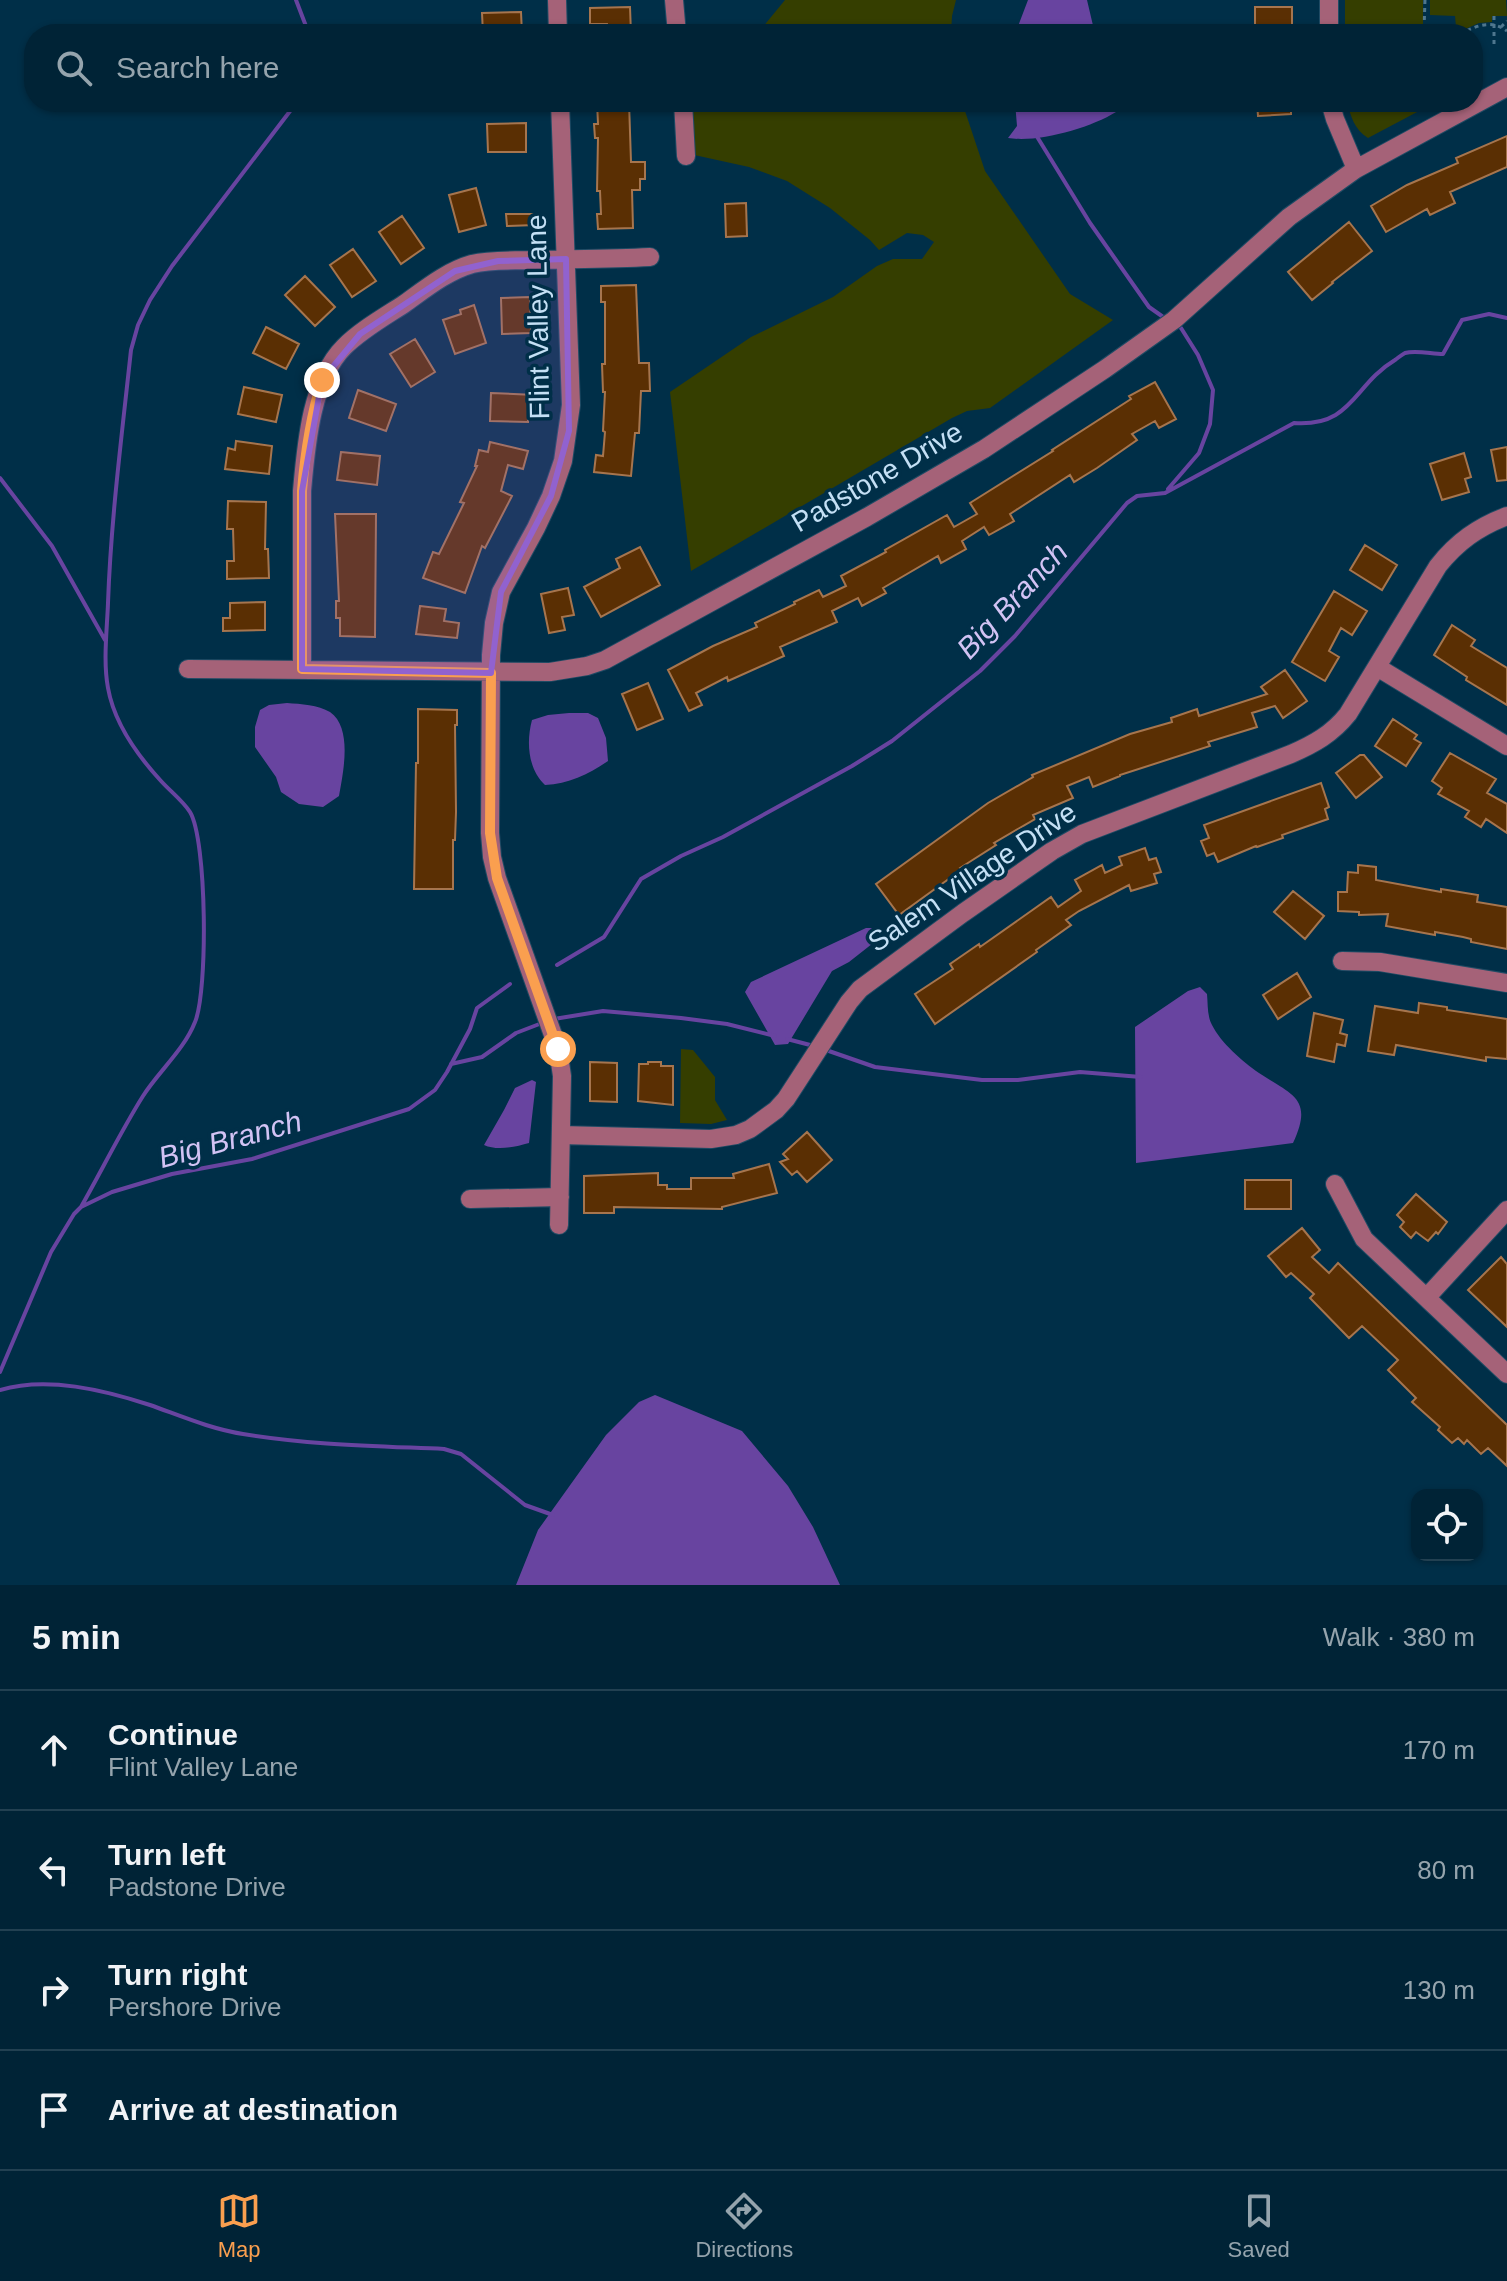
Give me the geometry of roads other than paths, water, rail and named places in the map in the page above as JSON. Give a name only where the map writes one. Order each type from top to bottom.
[{"type":"street","points":[[557,0],[558,24]]},
{"type":"street","points":[[674,0],[676,24]]},
{"type":"street","points":[[1329,0],[1329,24]]},
{"type":"street","name":"Padstone Drive","points":[[1483,100],[1507,87]]},
{"type":"street","name":"Flint Valley Lane","points":[[559,1225],[562,1076],[558,1049],[497,878],[490,833],[494,623],[501,592],[551,496],[569,431],[571,405],[560,112]]},
{"type":"street","points":[[684,112],[686,156]]},
{"type":"street","points":[[1333,112],[1356,169]]},
{"type":"street","name":"Padstone Drive","points":[[188,669],[491,673],[569,670],[605,660],[984,449],[1174,320],[1289,217],[1356,169],[1461,112]]},
{"type":"street","points":[[302,669],[304,464],[317,397],[330,365],[344,347],[455,271],[473,264],[650,257]]},
{"type":"street","name":"Salem Village Drive","points":[[561,1135],[711,1139],[750,1129],[786,1099],[849,1002],[872,978],[1039,860],[1082,834],[1317,743],[1339,726],[1446,555],[1480,527],[1507,516]]},
{"type":"street","points":[[1377,667],[1507,746]]},
{"type":"street","points":[[1342,961],[1380,962],[1507,983]]},
{"type":"street","points":[[1335,1184],[1364,1239],[1507,1374]]},
{"type":"street","points":[[470,1199],[560,1197]]},
{"type":"street","points":[[1427,1297],[1507,1210]]},
{"type":"waterway","points":[[296,0],[305,24]]},
{"type":"waterway","points":[[81,1207],[143,1096],[178,1051],[195,1022],[204,950],[200,852],[196,828],[187,808],[152,771],[128,738],[111,701],[107,678],[112,539],[131,350],[150,300],[172,266],[289,112]]},
{"type":"waterway","points":[[1036,135],[1090,223],[1149,307],[1166,319]]},
{"type":"waterway","name":"Big Branch","points":[[557,965],[604,937],[641,879],[852,766],[892,741],[980,671],[1015,636],[1127,503],[1137,496],[1165,493],[1294,423],[1329,418],[1351,402],[1381,370],[1404,354],[1443,354],[1462,320],[1489,314],[1507,318]]},
{"type":"waterway","points":[[1168,489],[1199,453],[1210,424],[1213,390],[1198,355],[1177,326]]},
{"type":"waterway","points":[[0,478],[52,546],[105,640]]},
{"type":"waterway","name":"Big Branch","points":[[0,1372],[51,1252],[81,1207],[112,1192],[172,1174],[252,1159],[409,1109],[435,1090],[470,1029],[477,1008],[510,984]]},
{"type":"waterway","points":[[554,1019],[603,1011],[727,1024],[775,1036]]},
{"type":"waterway","points":[[451,1064],[482,1057],[516,1033],[542,1023]]},
{"type":"waterway","points":[[787,1039],[814,1046]]},
{"type":"waterway","points":[[826,1050],[875,1067],[982,1080],[1018,1080],[1080,1072],[1141,1077]]},
{"type":"waterway","points":[[0,1390],[37,1384],[75,1387],[132,1399],[231,1432],[318,1443],[444,1449],[461,1454],[525,1505],[553,1515]]}]
